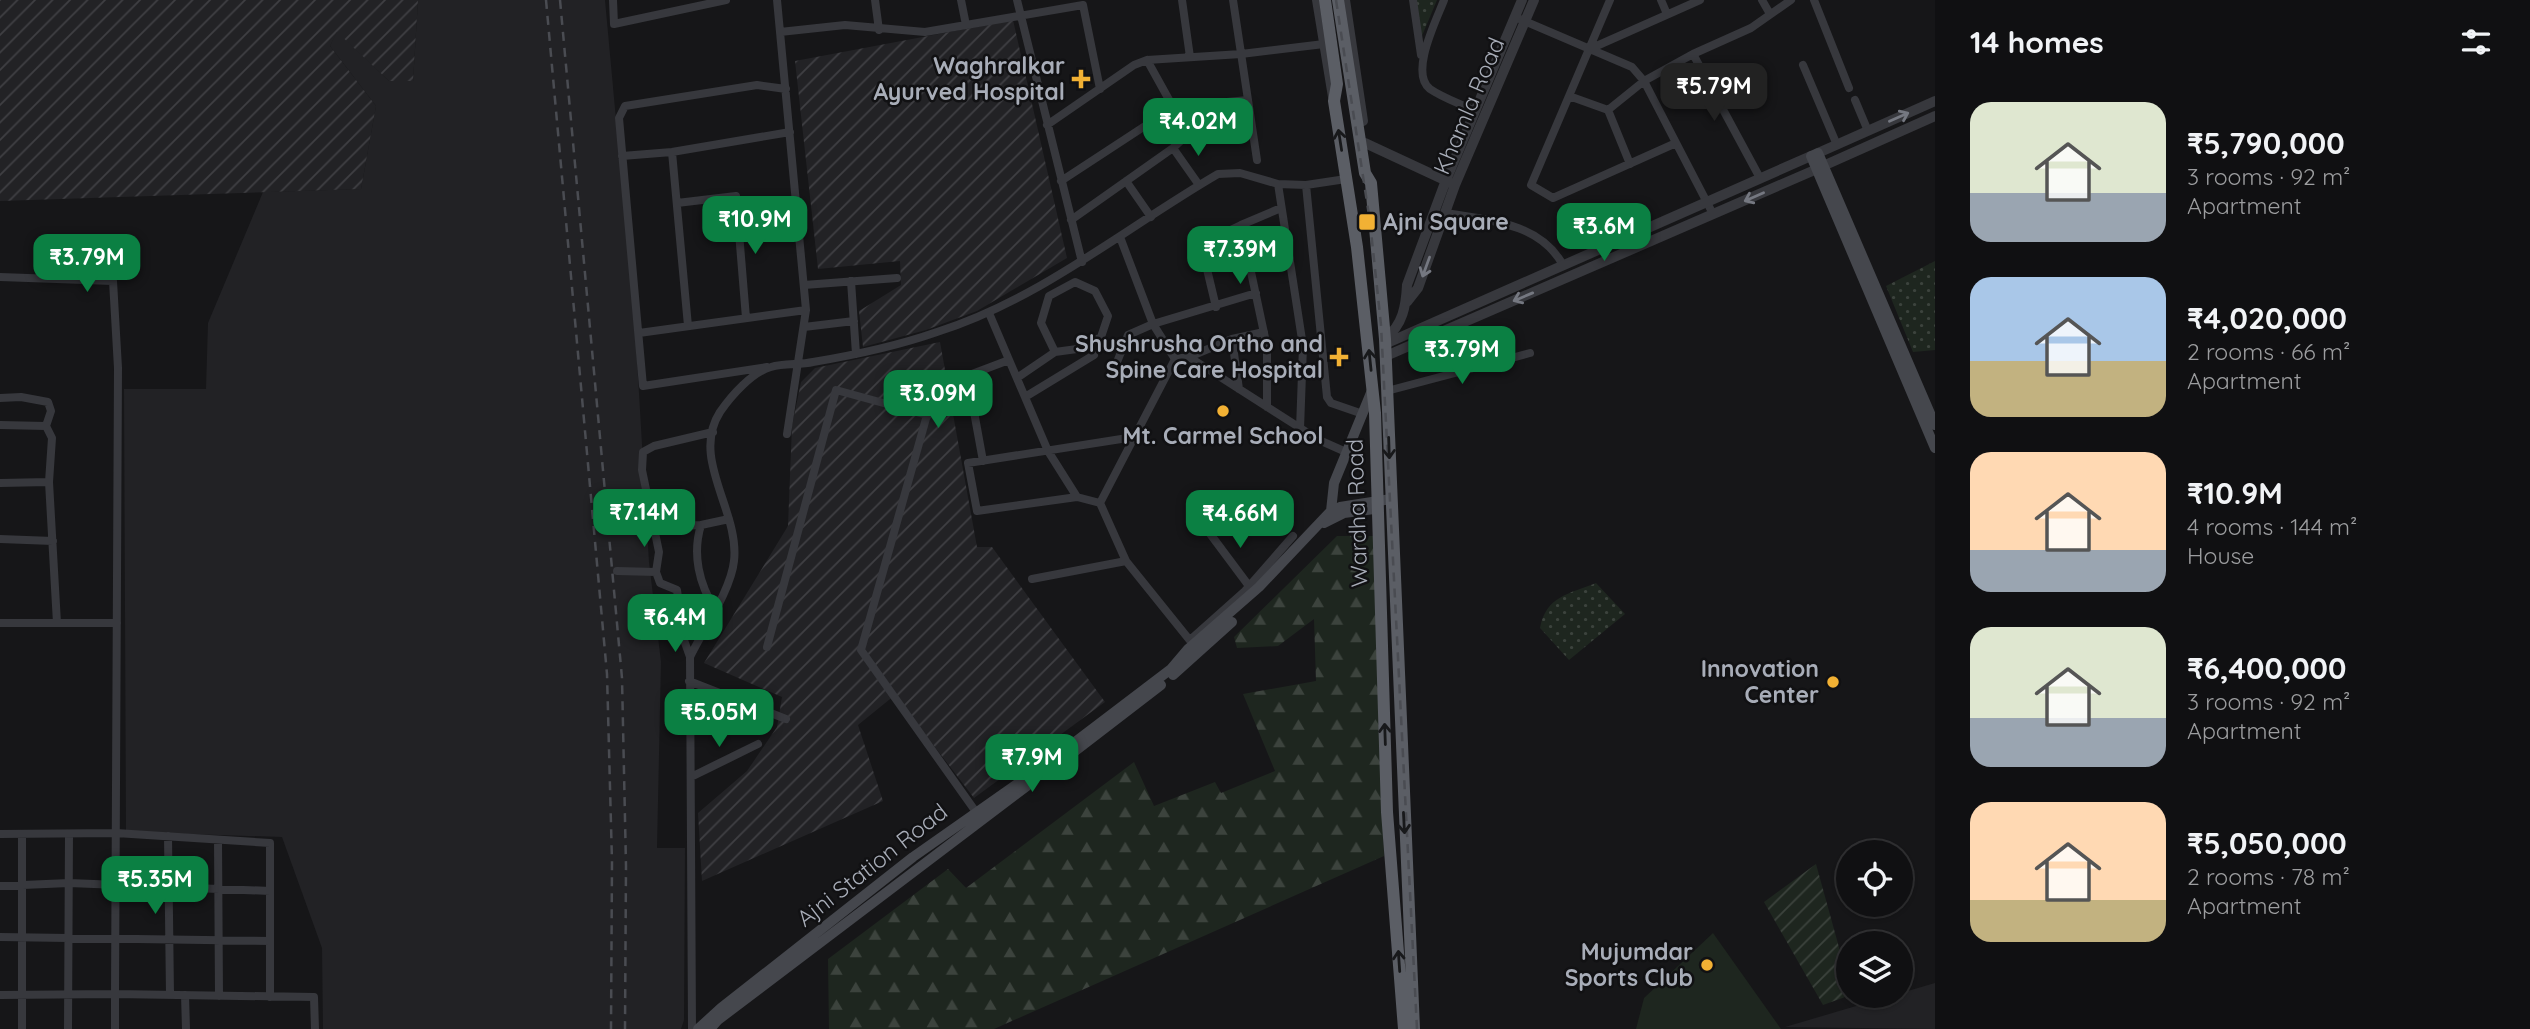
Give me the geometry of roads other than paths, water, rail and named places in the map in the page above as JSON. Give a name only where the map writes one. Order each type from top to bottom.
[{"type":"highway","points":[[1325,0],[1337,84],[1334,101]]},
{"type":"highway","points":[[1338,0],[1363,164],[1371,183]]},
{"type":"highway","name":"Wardha Road","points":[[1334,101],[1373,388],[1384,504],[1414,1029]]},
{"type":"highway","name":"Wardha Road","points":[[1371,183],[1387,391],[1384,504],[1387,812],[1404,1029]]},
{"type":"main road","points":[[1815,155],[1935,425]]},
{"type":"main road","points":[[1848,233],[1935,448]]},
{"type":"main road","points":[[1326,517],[1334,483],[1360,414],[1373,388]]},
{"type":"main road","points":[[1326,517],[1384,504]]},
{"type":"main road","points":[[1326,517],[1384,504]]},
{"type":"main road","name":"Ajni Station Road","points":[[710,1029],[830,930],[1123,707],[1171,669],[1194,646],[1258,597],[1326,517]]},
{"type":"main road","name":"Ajni Station Road","points":[[698,1029],[721,1008],[830,930]]},
{"type":"street","points":[[613,0],[614,24],[699,3],[726,0]]},
{"type":"street","points":[[777,0],[806,310],[787,434]]},
{"type":"street","points":[[875,0],[879,30]]},
{"type":"street","points":[[961,0],[966,25]]},
{"type":"street","points":[[1017,0],[1082,262]]},
{"type":"street","points":[[1182,0],[1190,57]]},
{"type":"street","points":[[1233,0],[1257,160]]},
{"type":"street","name":"Wardha Road","points":[[1317,0],[1334,101]]},
{"type":"street","name":"Wardha Road","points":[[1345,0],[1371,183]]},
{"type":"street","points":[[1413,0],[1425,80],[1430,89],[1475,111]]},
{"type":"street","points":[[1422,58],[1444,0]]},
{"type":"street","name":"Khamla Road","points":[[1406,303],[1418,288],[1446,213],[1450,183],[1475,111],[1522,0]]},
{"type":"street","name":"Khamla Road","points":[[1385,346],[1395,331],[1406,303],[1408,285],[1450,183],[1534,0]]},
{"type":"street","points":[[1610,0],[1592,48],[1531,186],[1553,198],[1676,143]]},
{"type":"street","points":[[1661,0],[1667,15]]},
{"type":"street","points":[[1592,48],[1700,0]]},
{"type":"street","points":[[1762,0],[1770,15]]},
{"type":"street","points":[[1608,110],[1644,81],[1693,54],[1751,28],[1791,0]]},
{"type":"street","points":[[1814,0],[1849,88]]},
{"type":"street","points":[[780,32],[845,25],[925,32],[1083,5],[1100,89]]},
{"type":"street","points":[[1515,17],[1632,67],[1644,81],[1713,214]]},
{"type":"street","points":[[1047,125],[1147,60],[1241,54],[1324,44]]},
{"type":"street","points":[[1693,54],[1760,178]]},
{"type":"street","points":[[1071,220],[1173,148],[1188,134],[1147,60]]},
{"type":"street","points":[[1803,65],[1837,145]]},
{"type":"street","points":[[786,89],[757,85],[625,106],[619,118],[643,386],[799,365],[856,354],[937,332],[989,313],[1082,262],[1218,174],[1240,173],[1278,184],[1306,185],[1346,179]]},
{"type":"street","points":[[1569,96],[1608,110],[1630,164]]},
{"type":"street","points":[[1061,181],[1174,107],[1248,100]]},
{"type":"street","points":[[1855,100],[1868,131]]},
{"type":"street","points":[[1385,346],[1935,101]]},
{"type":"street","points":[[1385,346],[1412,345],[1935,116]]},
{"type":"street","points":[[622,156],[672,152],[790,132]]},
{"type":"street","points":[[1365,143],[1450,183]]},
{"type":"street","points":[[1173,148],[1199,185]]},
{"type":"street","points":[[672,152],[688,326]]},
{"type":"street","points":[[1126,181],[1151,217]]},
{"type":"street","points":[[1278,184],[1303,346],[1300,429]]},
{"type":"street","points":[[1306,185],[1326,397],[1331,403],[1360,414]]},
{"type":"street","points":[[677,204],[736,196],[746,318]]},
{"type":"street","points":[[1216,307],[1201,244],[1281,208]]},
{"type":"street","points":[[1446,213],[1534,233],[1547,241],[1563,265]]},
{"type":"street","points":[[1241,225],[1264,332],[1267,407]]},
{"type":"street","points":[[1120,237],[1153,324],[1175,359]]},
{"type":"street","points":[[1059,275],[1066,287]]},
{"type":"street","points":[[0,277],[113,281],[118,368],[115,1029]]},
{"type":"street","points":[[804,285],[897,278]]},
{"type":"street","points":[[851,281],[856,354]]},
{"type":"street","points":[[1017,378],[1055,352],[1077,349],[1101,337],[1108,316],[1095,291],[1075,282],[1049,296],[1041,323],[1055,352]]},
{"type":"street","points":[[1117,362],[1128,335],[1153,324],[1256,293]]},
{"type":"street","points":[[639,333],[806,310]]},
{"type":"street","points":[[989,313],[1048,451],[1077,498]]},
{"type":"street","points":[[804,327],[854,321]]},
{"type":"street","points":[[1175,359],[1232,339],[1264,332]]},
{"type":"street","points":[[1408,334],[1412,345]]},
{"type":"street","points":[[1232,339],[1239,388]]},
{"type":"street","points":[[1387,391],[1530,353]]},
{"type":"street","points":[[1025,397],[1094,355]]},
{"type":"street","points":[[1189,356],[1300,429],[1346,452]]},
{"type":"street","points":[[1100,503],[1175,359]]},
{"type":"street","points":[[983,461],[968,379],[972,374],[1009,360]]},
{"type":"street","points":[[690,657],[715,609],[734,561],[729,519],[716,483],[710,439],[719,413],[740,388],[771,367]]},
{"type":"street","points":[[767,647],[836,390],[927,415],[861,650],[981,813]]},
{"type":"street","points":[[0,398],[20,397],[48,402],[51,411],[46,426],[52,438],[49,482],[57,623]]},
{"type":"street","points":[[0,425],[46,426]]},
{"type":"street","points":[[692,1029],[690,657],[684,640],[677,590],[660,583],[656,572],[659,552],[642,470],[643,452],[654,446],[713,432]]},
{"type":"street","points":[[1100,503],[1077,498],[978,511],[968,463],[1134,437]]},
{"type":"street","points":[[0,483],[49,482]]},
{"type":"street","points":[[1100,503],[1126,561],[1194,646],[1293,536]]},
{"type":"street","points":[[654,527],[701,525],[729,519]]},
{"type":"street","points":[[701,525],[696,542],[701,586],[715,609]]},
{"type":"street","points":[[1208,531],[1249,586]]},
{"type":"street","points":[[0,539],[53,541]]},
{"type":"street","points":[[1032,579],[1126,561]]},
{"type":"street","points":[[617,571],[656,572]]},
{"type":"street","points":[[0,623],[117,623]]},
{"type":"street","points":[[689,681],[786,719]]},
{"type":"street","points":[[691,777],[758,744]]},
{"type":"street","points":[[0,834],[116,833],[270,843],[270,997]]},
{"type":"street","points":[[22,834],[22,1029]]},
{"type":"street","points":[[68,1029],[69,834]]},
{"type":"street","points":[[168,836],[170,995]]},
{"type":"street","points":[[218,840],[219,996]]},
{"type":"street","points":[[0,886],[69,883],[270,891]]},
{"type":"street","points":[[0,937],[270,941]]},
{"type":"street","points":[[0,995],[314,998],[315,1029]]},
{"type":"street","points":[[185,995],[186,1029]]},
{"type":"railway","points":[[546,0],[607,674],[612,862],[611,1029]]},
{"type":"railway","points":[[560,0],[622,678],[626,866],[625,1029]]},
{"type":"railway","points":[[1336,0],[1370,222],[1381,325],[1417,1029]]},
{"type":"place","name":"Waghralkar Ayurved Hospital","points":[[1081,79]]},
{"type":"place","name":"Ajni Square","points":[[1367,222]]},
{"type":"place","name":"Shushrusha Ortho and Spine Care Hospital","points":[[1339,357]]},
{"type":"place","name":"Mt. Carmel School","points":[[1223,411]]},
{"type":"place","name":"Innovation Center","points":[[1833,682]]},
{"type":"place","name":"Mujumdar Sports Club","points":[[1707,965]]}]
